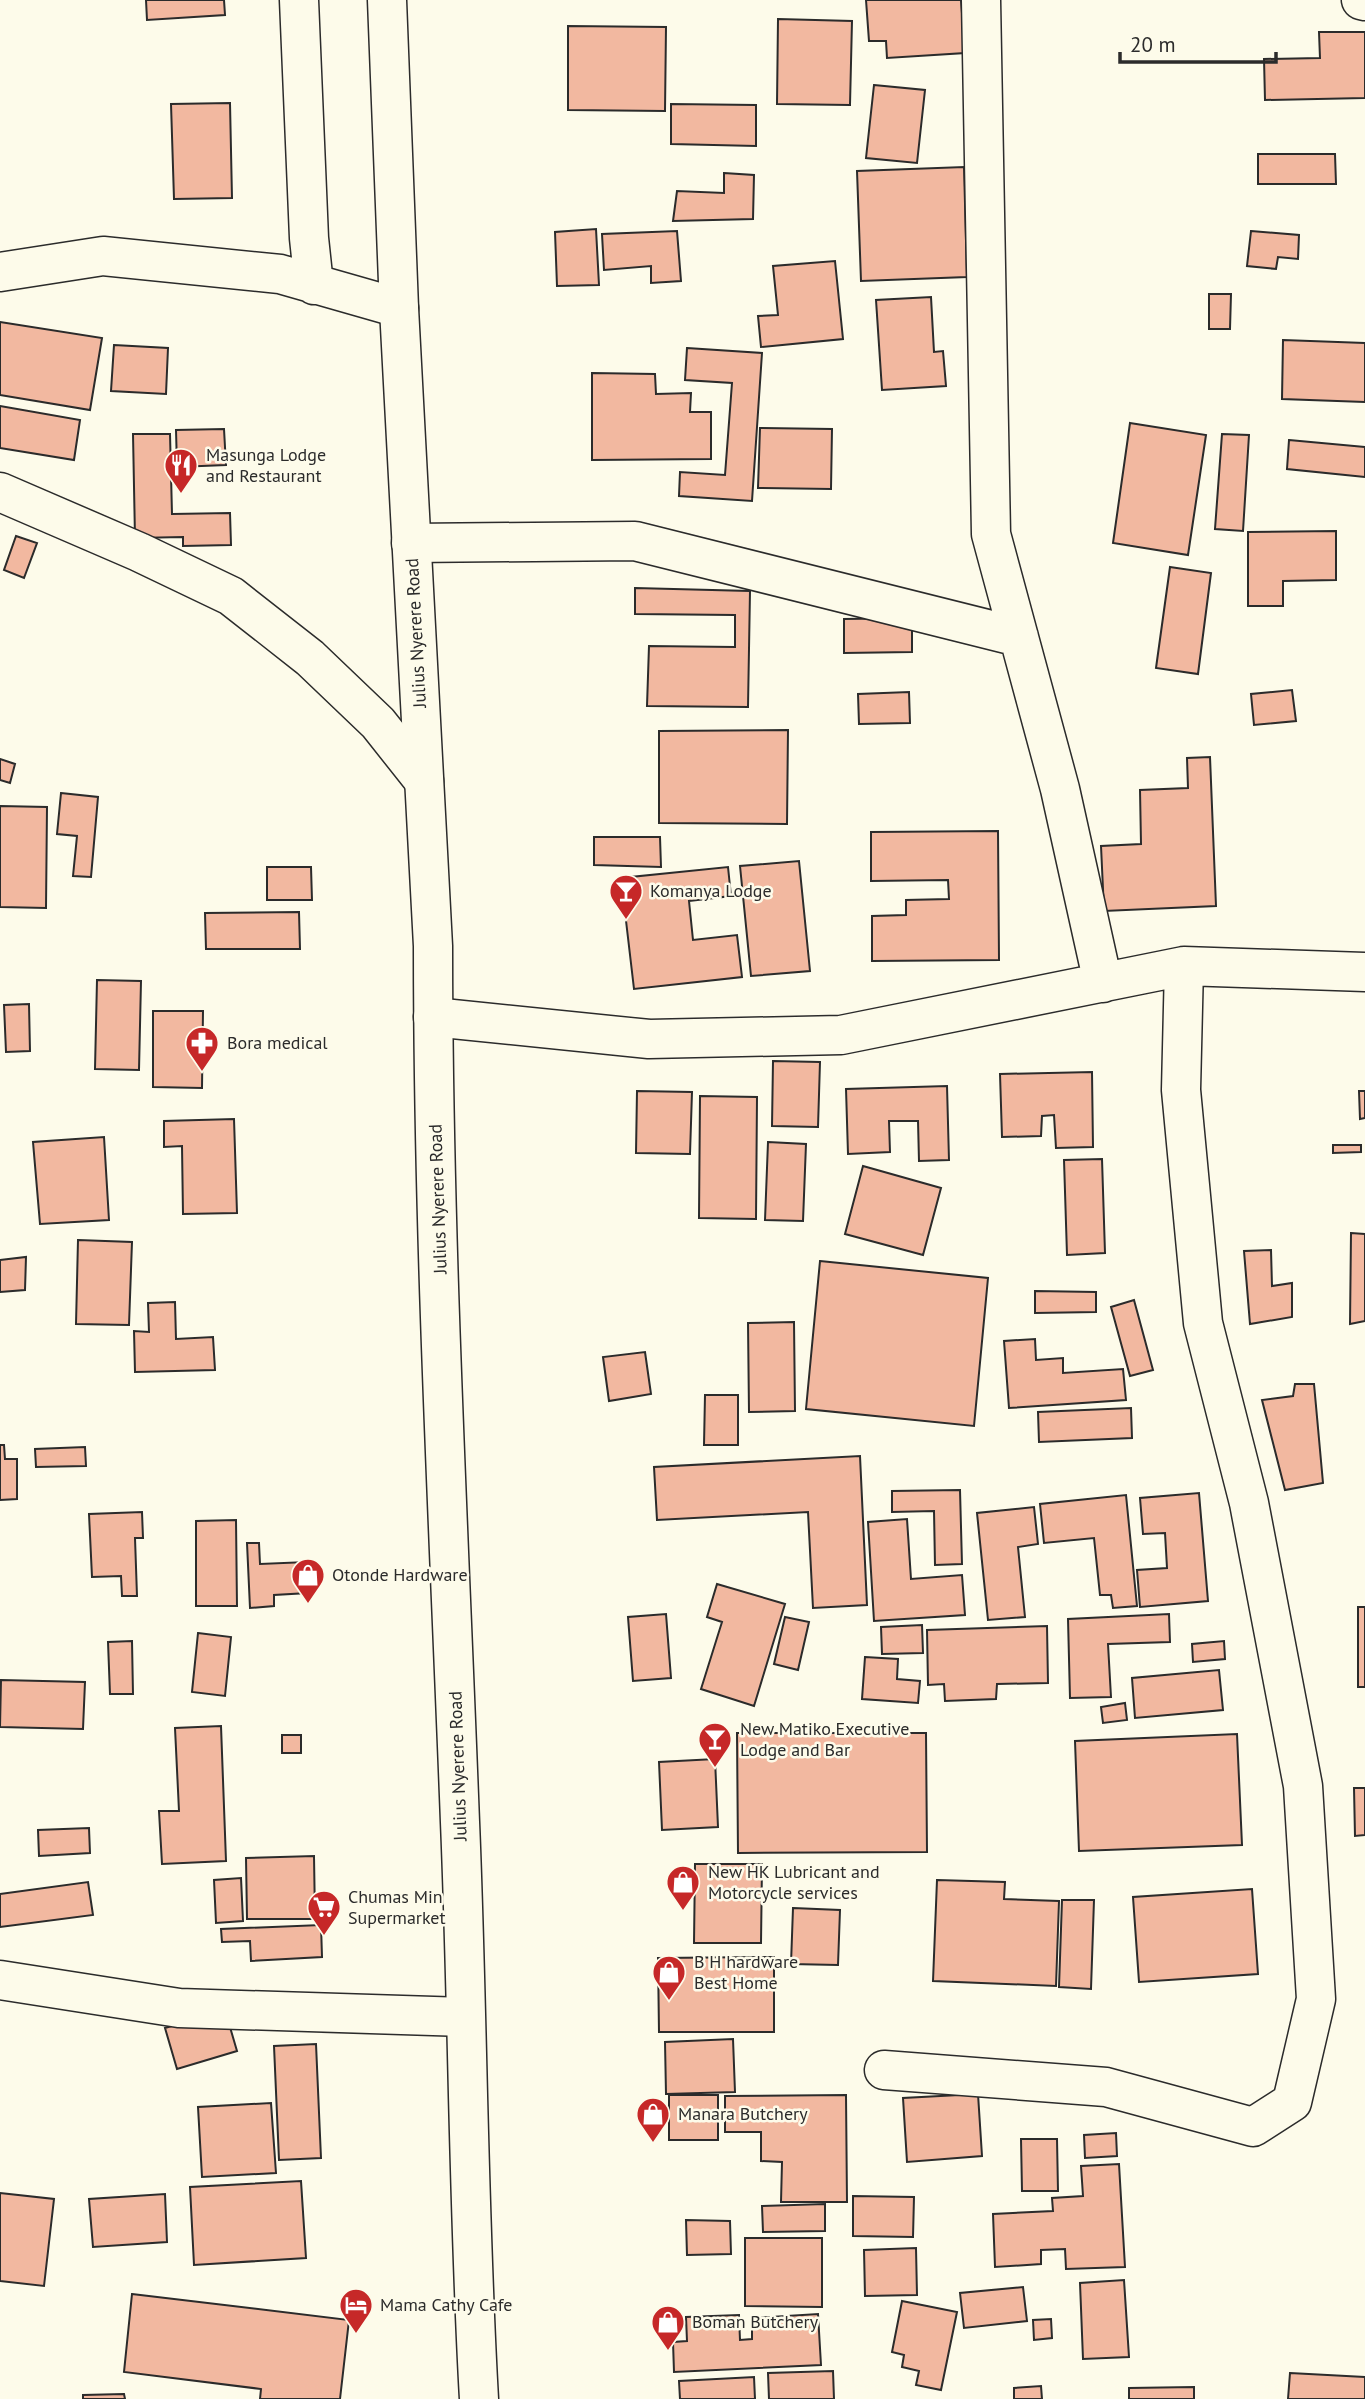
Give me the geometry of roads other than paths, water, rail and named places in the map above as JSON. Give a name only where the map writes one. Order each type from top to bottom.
[{"type":"main road","points":[[299,0],[309,238],[314,285]]},
{"type":"main road","name":"Julius Nyerere Road","points":[[387,0],[399,308],[433,947],[444,1430],[461,1826],[472,2281],[479,2399]]},
{"type":"main road","points":[[981,0],[991,534],[1060,789],[1103,983]]},
{"type":"main road","points":[[0,272],[103,256],[280,274],[399,308]]},
{"type":"main road","points":[[0,492],[139,552],[231,596],[310,658],[359,704],[378,723],[424,781]]},
{"type":"main road","points":[[411,543],[635,541],[1019,638]]},
{"type":"main road","points":[[884,2070],[1107,2087],[1254,2127],[1292,2102],[1316,1999],[1303,1786],[1249,1503],[1203,1323],[1181,1090],[1184,966]]},
{"type":"main road","points":[[433,1017],[649,1039],[841,1035],[1184,966],[1365,972]]},
{"type":"main road","points":[[0,1980],[179,2007],[466,2017]]},
{"type":"place","name":"Masunga Lodge and Restaurant","points":[[181,495]]},
{"type":"place","name":"Komanya Lodge","points":[[626,921]]},
{"type":"place","name":"Bora medical","points":[[202,1073]]},
{"type":"place","name":"Otonde Hardware","points":[[308,1605]]},
{"type":"place","name":"New Matiko Executive Lodge and Bar","points":[[715,1769]]},
{"type":"place","name":"New HK Lubricant and Motorcycle services","points":[[683,1912]]},
{"type":"place","name":"Chumas Min Supermarket","points":[[324,1937]]},
{"type":"place","name":"B H hardware Best Home","points":[[669,2002]]},
{"type":"place","name":"Manara Butchery","points":[[653,2144]]},
{"type":"place","name":"Mama Cathy Cafe","points":[[356,2335]]},
{"type":"place","name":"Boman Butchery","points":[[668,2352]]}]
